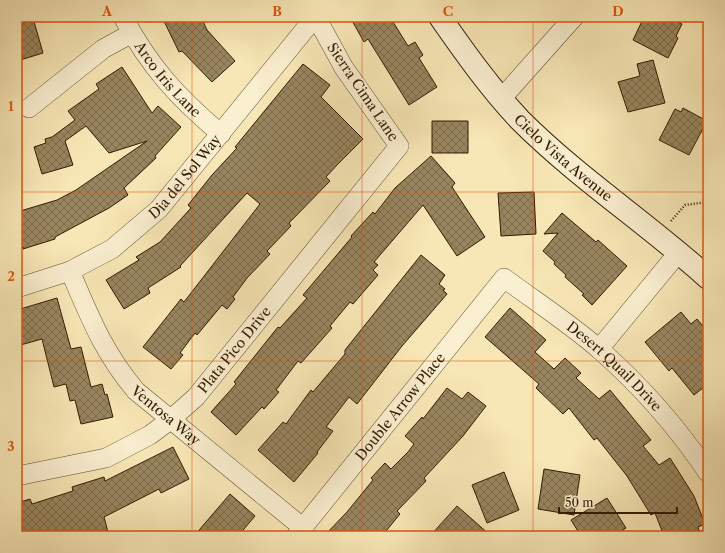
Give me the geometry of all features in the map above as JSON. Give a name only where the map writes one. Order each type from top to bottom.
[{"type":"street","name":"Dia del Sol Way","points":[[17,288],[70,271],[112,249],[159,209],[315,17]]},
{"type":"street","name":"Sierra Cima Lane","points":[[315,17],[344,68],[399,146]]},
{"type":"street","name":"Cielo Vista Avenue","points":[[440,17],[487,84],[552,150],[708,278]]},
{"type":"street","points":[[501,99],[574,17]]},
{"type":"street","name":"Arco Iris Lane","points":[[127,25],[151,64],[188,107],[221,134]]},
{"type":"street","points":[[28,108],[103,49],[127,25]]},
{"type":"street","name":"Plata Pico Drive","points":[[17,476],[106,458],[150,435],[170,420],[196,397],[399,146]]},
{"type":"street","points":[[599,349],[678,253]]},
{"type":"street","name":"Ventosa Way","points":[[70,271],[98,336],[119,370],[136,391],[299,531]]},
{"type":"street","name":"Desert Quail Drive","points":[[504,278],[599,349],[645,395],[682,436],[708,473]]},
{"type":"street","name":"Double Arrow Place","points":[[299,531],[504,278]]},
{"type":"path","points":[[671,221],[685,205],[708,202]]},
{"type":"building","points":[[162,17],[201,17],[207,30],[235,61],[212,82],[182,51],[179,52]]},
{"type":"building","points":[[350,17],[390,17],[408,46],[415,42],[423,55],[419,58],[437,87],[409,105],[368,39],[364,42]]},
{"type":"building","points":[[644,17],[668,17],[682,24],[676,36],[678,38],[668,58],[633,40]]},
{"type":"building","points":[[33,18],[43,53],[17,61],[17,23]]},
{"type":"building","points":[[653,60],[665,103],[628,112],[618,82],[640,76],[637,64]]},
{"type":"building","points":[[303,64],[330,85],[321,97],[363,139],[326,177],[330,181],[289,223],[291,226],[267,251],[270,254],[247,278],[233,297],[235,299],[227,309],[222,305],[197,335],[195,333],[180,353],[183,355],[171,369],[143,347],[181,299],[184,302],[260,204],[247,193],[180,266],[181,267],[148,288],[150,293],[124,309],[106,280],[139,260],[136,257],[160,242],[191,208],[188,205],[212,175],[237,148],[235,147]]},
{"type":"building","points":[[122,67],[152,113],[158,106],[181,127],[155,156],[156,158],[124,188],[128,195],[109,208],[55,237],[55,239],[23,249],[23,247],[17,248],[17,212],[57,200],[76,190],[147,141],[109,153],[86,126],[65,141],[73,165],[42,174],[34,147],[46,143],[45,139],[52,137],[75,120],[68,111],[99,89],[96,84]]},
{"type":"building","points":[[683,108],[707,121],[689,155],[659,140],[675,109],[681,112]]},
{"type":"building","points":[[432,121],[468,121],[468,153],[432,153]]},
{"type":"building","points":[[431,156],[455,183],[452,187],[485,237],[457,256],[423,205],[374,262],[378,265],[373,270],[378,275],[353,304],[350,302],[330,326],[332,328],[301,363],[298,361],[276,390],[279,392],[264,409],[262,407],[236,435],[211,412],[236,384],[234,382],[278,327],[280,328],[307,298],[303,295],[352,237],[351,236],[373,212],[375,214],[395,188]]},
{"type":"building","points":[[534,192],[536,234],[501,236],[498,193]]},
{"type":"building","points":[[562,213],[596,242],[598,240],[627,266],[592,305],[582,295],[584,294],[565,277],[566,275],[554,264],[555,262],[543,251],[558,233],[544,234]]},
{"type":"building","points":[[421,255],[445,275],[439,284],[445,289],[443,290],[447,294],[402,346],[357,404],[349,397],[326,427],[333,431],[317,452],[318,453],[294,482],[258,450],[283,422],[286,424],[311,390],[313,392],[345,354],[345,350]]},
{"type":"building","points":[[57,298],[71,349],[81,347],[91,387],[102,384],[105,395],[107,394],[113,417],[81,424],[75,400],[70,401],[66,384],[54,387],[42,339],[17,346],[17,310]]},
{"type":"building","points":[[510,308],[546,340],[535,352],[554,369],[565,358],[581,373],[576,378],[599,399],[610,390],[651,440],[643,446],[659,465],[670,458],[694,496],[705,524],[698,527],[701,536],[664,536],[655,513],[651,515],[627,476],[597,438],[594,440],[569,408],[563,414],[536,388],[539,384],[485,337]]},
{"type":"building","points":[[681,312],[691,324],[697,319],[708,332],[708,384],[694,395],[672,368],[669,371],[645,342]]},
{"type":"building","points":[[447,388],[462,399],[468,392],[486,406],[463,436],[424,478],[426,481],[397,511],[400,514],[382,536],[324,536],[347,512],[373,480],[371,478],[385,463],[391,469],[408,452],[414,444],[405,436],[422,417],[423,419]]},
{"type":"building","points":[[173,447],[189,479],[161,493],[159,489],[104,517],[109,536],[47,536],[47,531],[31,536],[17,536],[17,503],[30,499],[32,504],[73,491],[72,487],[104,477],[105,481]]},
{"type":"building","points":[[544,469],[580,475],[574,515],[538,509]]},
{"type":"building","points":[[504,472],[519,510],[487,523],[472,485]]},
{"type":"building","points":[[230,494],[255,516],[238,536],[194,536]]},
{"type":"building","points":[[607,498],[626,528],[614,536],[581,536],[571,520]]},
{"type":"building","points":[[457,506],[473,520],[491,536],[430,536]]}]
